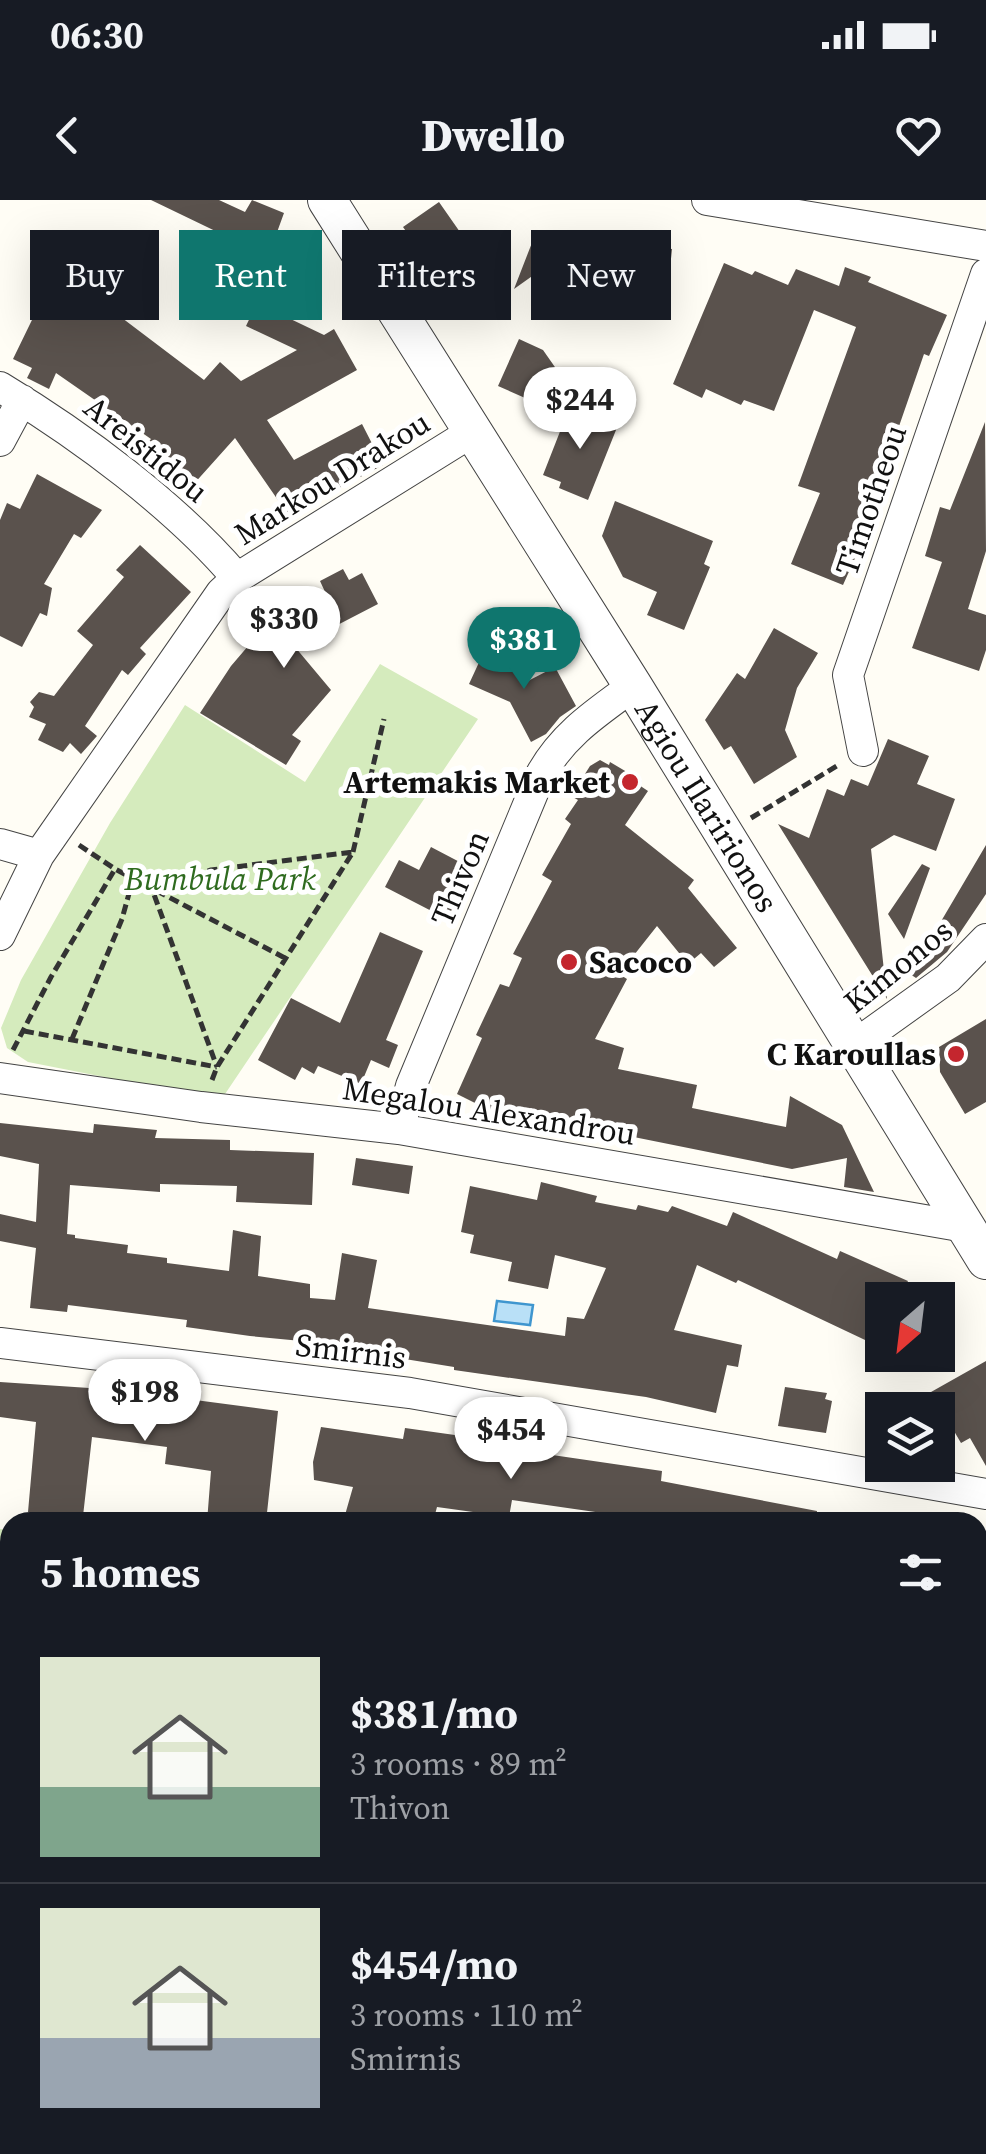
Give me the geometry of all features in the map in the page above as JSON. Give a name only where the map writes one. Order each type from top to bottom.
[{"type":"street","name":"Agiou Ilaririonos","points":[[327,200],[633,686],[986,1260]]},
{"type":"street","points":[[707,200],[986,246]]},
{"type":"street","name":"Timotheou","points":[[864,751],[848,675],[986,274]]},
{"type":"street","points":[[0,440],[11,393]]},
{"type":"street","name":"Areistidou","points":[[11,393],[68,429],[178,519],[202,539],[236,578]]},
{"type":"street","name":"Markou Drakou","points":[[0,935],[56,828],[208,610],[236,578],[472,432]]},
{"type":"street","name":"Thivon","points":[[400,1129],[411,1086],[550,757],[577,726],[633,686]]},
{"type":"street","points":[[0,844],[39,855]]},
{"type":"street","name":"Kimonos","points":[[853,1046],[948,978],[986,939]]},
{"type":"street","name":"Megalou Alexandrou","points":[[5,1067],[201,1107],[400,1129],[965,1227]]},
{"type":"street","name":"Smirnis","points":[[0,1342],[410,1393],[986,1494]]},
{"type":"path","points":[[217,1066],[353,852],[384,719]]},
{"type":"path","points":[[722,834],[864,751]]},
{"type":"path","points":[[56,828],[115,870],[285,958]]},
{"type":"path","points":[[152,889],[211,870],[353,852]]},
{"type":"path","points":[[5,1067],[51,978],[115,870]]},
{"type":"path","points":[[72,1039],[122,919],[133,879]]},
{"type":"path","points":[[152,889],[217,1066]]},
{"type":"path","points":[[24,1031],[217,1066]]},
{"type":"green space","name":"Bumbula Park","points":[[380,664],[478,719],[221,1100],[28,1062],[7,1048],[1,1028],[21,980],[110,823],[185,705],[305,782]]},
{"type":"water","points":[[497,1301],[533,1305],[530,1325],[494,1321]]},
{"type":"building","points":[[151,200],[219,200],[245,212],[252,200],[284,213],[278,230],[213,230]]},
{"type":"building","points":[[439,202],[459,230],[405,230],[403,227]]},
{"type":"building","points":[[531,245],[531,277],[514,289]]},
{"type":"building","points":[[724,263],[788,285],[796,269],[839,286],[845,267],[871,277],[868,282],[947,315],[929,356],[924,354],[888,458],[894,460],[887,481],[880,482],[864,538],[843,585],[791,564],[820,493],[798,486],[856,327],[814,310],[774,411],[744,400],[741,405],[706,389],[702,398],[673,384]]},
{"type":"building","points":[[32,320],[125,320],[204,380],[220,362],[241,381],[297,350],[246,326],[249,320],[293,320],[324,335],[334,329],[357,370],[267,420],[294,460],[362,424],[383,465],[291,519],[235,438],[192,486],[146,445],[151,439],[56,373],[49,389],[27,378],[32,368],[13,359]]},
{"type":"building","points":[[519,339],[543,350],[557,370],[541,405],[498,386]]},
{"type":"building","points":[[570,406],[618,425],[588,500],[559,488],[561,482],[543,475]]},
{"type":"building","points":[[985,422],[986,551],[968,609],[986,615],[986,650],[979,671],[912,648],[942,562],[925,556],[940,507],[950,510]]},
{"type":"building","points":[[37,474],[102,510],[81,538],[74,534],[44,584],[52,588],[47,616],[40,613],[22,647],[0,636],[0,520],[7,503],[20,509]]},
{"type":"building","points":[[615,501],[713,541],[704,564],[710,567],[684,630],[647,615],[657,592],[623,577],[602,536]]},
{"type":"building","points":[[140,545],[191,592],[140,648],[146,654],[128,675],[122,670],[85,726],[97,736],[81,754],[70,743],[63,752],[38,740],[46,724],[29,717],[34,707],[30,702],[39,692],[54,696],[93,645],[77,631],[124,577],[116,570]]},
{"type":"building","points":[[343,569],[349,580],[362,573],[378,604],[295,647],[331,690],[292,735],[301,741],[286,765],[200,713],[231,666],[266,625],[326,594],[320,581]]},
{"type":"building","points":[[774,628],[818,653],[797,688],[785,730],[797,757],[754,784],[731,746],[724,750],[705,720],[737,673],[745,679]]},
{"type":"building","points":[[488,643],[506,651],[524,683],[555,667],[576,706],[546,734],[531,742],[510,702],[469,684]]},
{"type":"building","points":[[888,739],[929,756],[917,784],[955,799],[936,851],[894,835],[871,849],[887,999],[778,824],[809,838],[827,789],[844,796],[851,779],[868,786]]},
{"type":"building","points":[[600,760],[642,781],[639,785],[648,791],[625,825],[694,880],[688,888],[737,948],[714,967],[701,953],[688,964],[657,926],[619,974],[627,979],[595,1039],[624,1048],[618,1069],[697,1085],[692,1108],[786,1127],[790,1096],[842,1125],[874,1192],[844,1187],[847,1158],[792,1169],[599,1130],[597,1136],[528,1115],[523,1127],[457,1094],[482,1038],[476,1035],[500,984],[509,987],[522,958],[513,954],[552,881],[542,875],[571,824],[565,819],[578,800],[571,796],[590,766]]},
{"type":"building","points":[[986,845],[986,894],[947,952],[916,978],[910,974]]},
{"type":"building","points":[[431,847],[473,869],[447,919],[385,887],[399,860],[419,870]]},
{"type":"building","points":[[922,864],[930,868],[904,939],[888,914]]},
{"type":"building","points":[[380,932],[423,951],[386,1040],[398,1045],[389,1068],[371,1060],[361,1084],[318,1066],[314,1074],[302,1067],[295,1080],[258,1060],[291,998],[340,1023]]},
{"type":"building","points":[[986,1019],[986,1102],[965,1114],[940,1072],[939,1047]]},
{"type":"building","points":[[0,1123],[93,1133],[94,1124],[157,1130],[155,1138],[230,1140],[230,1150],[314,1153],[312,1205],[236,1202],[237,1186],[160,1184],[160,1192],[70,1185],[67,1234],[128,1245],[127,1253],[167,1258],[167,1263],[229,1271],[233,1230],[261,1236],[258,1276],[310,1284],[310,1298],[335,1300],[342,1253],[377,1260],[368,1308],[565,1336],[567,1317],[584,1319],[606,1268],[555,1255],[548,1289],[508,1281],[512,1262],[470,1253],[474,1235],[461,1232],[470,1186],[537,1200],[541,1182],[597,1196],[595,1202],[668,1212],[672,1206],[727,1226],[733,1212],[837,1259],[840,1251],[908,1281],[865,1282],[865,1340],[738,1280],[736,1283],[697,1265],[674,1330],[742,1345],[738,1367],[727,1365],[716,1413],[646,1397],[454,1370],[374,1354],[375,1348],[250,1336],[186,1327],[187,1320],[68,1305],[67,1312],[30,1308],[36,1248],[0,1241],[0,1214],[36,1222],[39,1164],[0,1156]]},
{"type":"building","points":[[356,1158],[413,1166],[409,1194],[352,1185]]},
{"type":"building","points":[[986,1361],[986,1466],[970,1438],[961,1443],[955,1433],[955,1392],[931,1392]]},
{"type":"building","points":[[0,1382],[119,1390],[278,1411],[267,1512],[208,1512],[211,1471],[165,1464],[167,1447],[92,1437],[83,1512],[28,1512],[36,1422],[0,1417]]},
{"type":"building","points":[[785,1387],[827,1393],[825,1399],[832,1401],[826,1433],[778,1426]]},
{"type":"building","points":[[321,1427],[403,1439],[405,1428],[519,1444],[518,1450],[662,1471],[661,1481],[817,1512],[595,1512],[512,1500],[510,1512],[437,1507],[436,1512],[346,1512],[353,1487],[314,1480],[313,1462]]},
{"type":"place","name":"Artemakis Market","points":[[630,782]]},
{"type":"place","name":"Sacoco","points":[[569,962]]},
{"type":"place","name":"C Karoullas","points":[[956,1054]]}]
